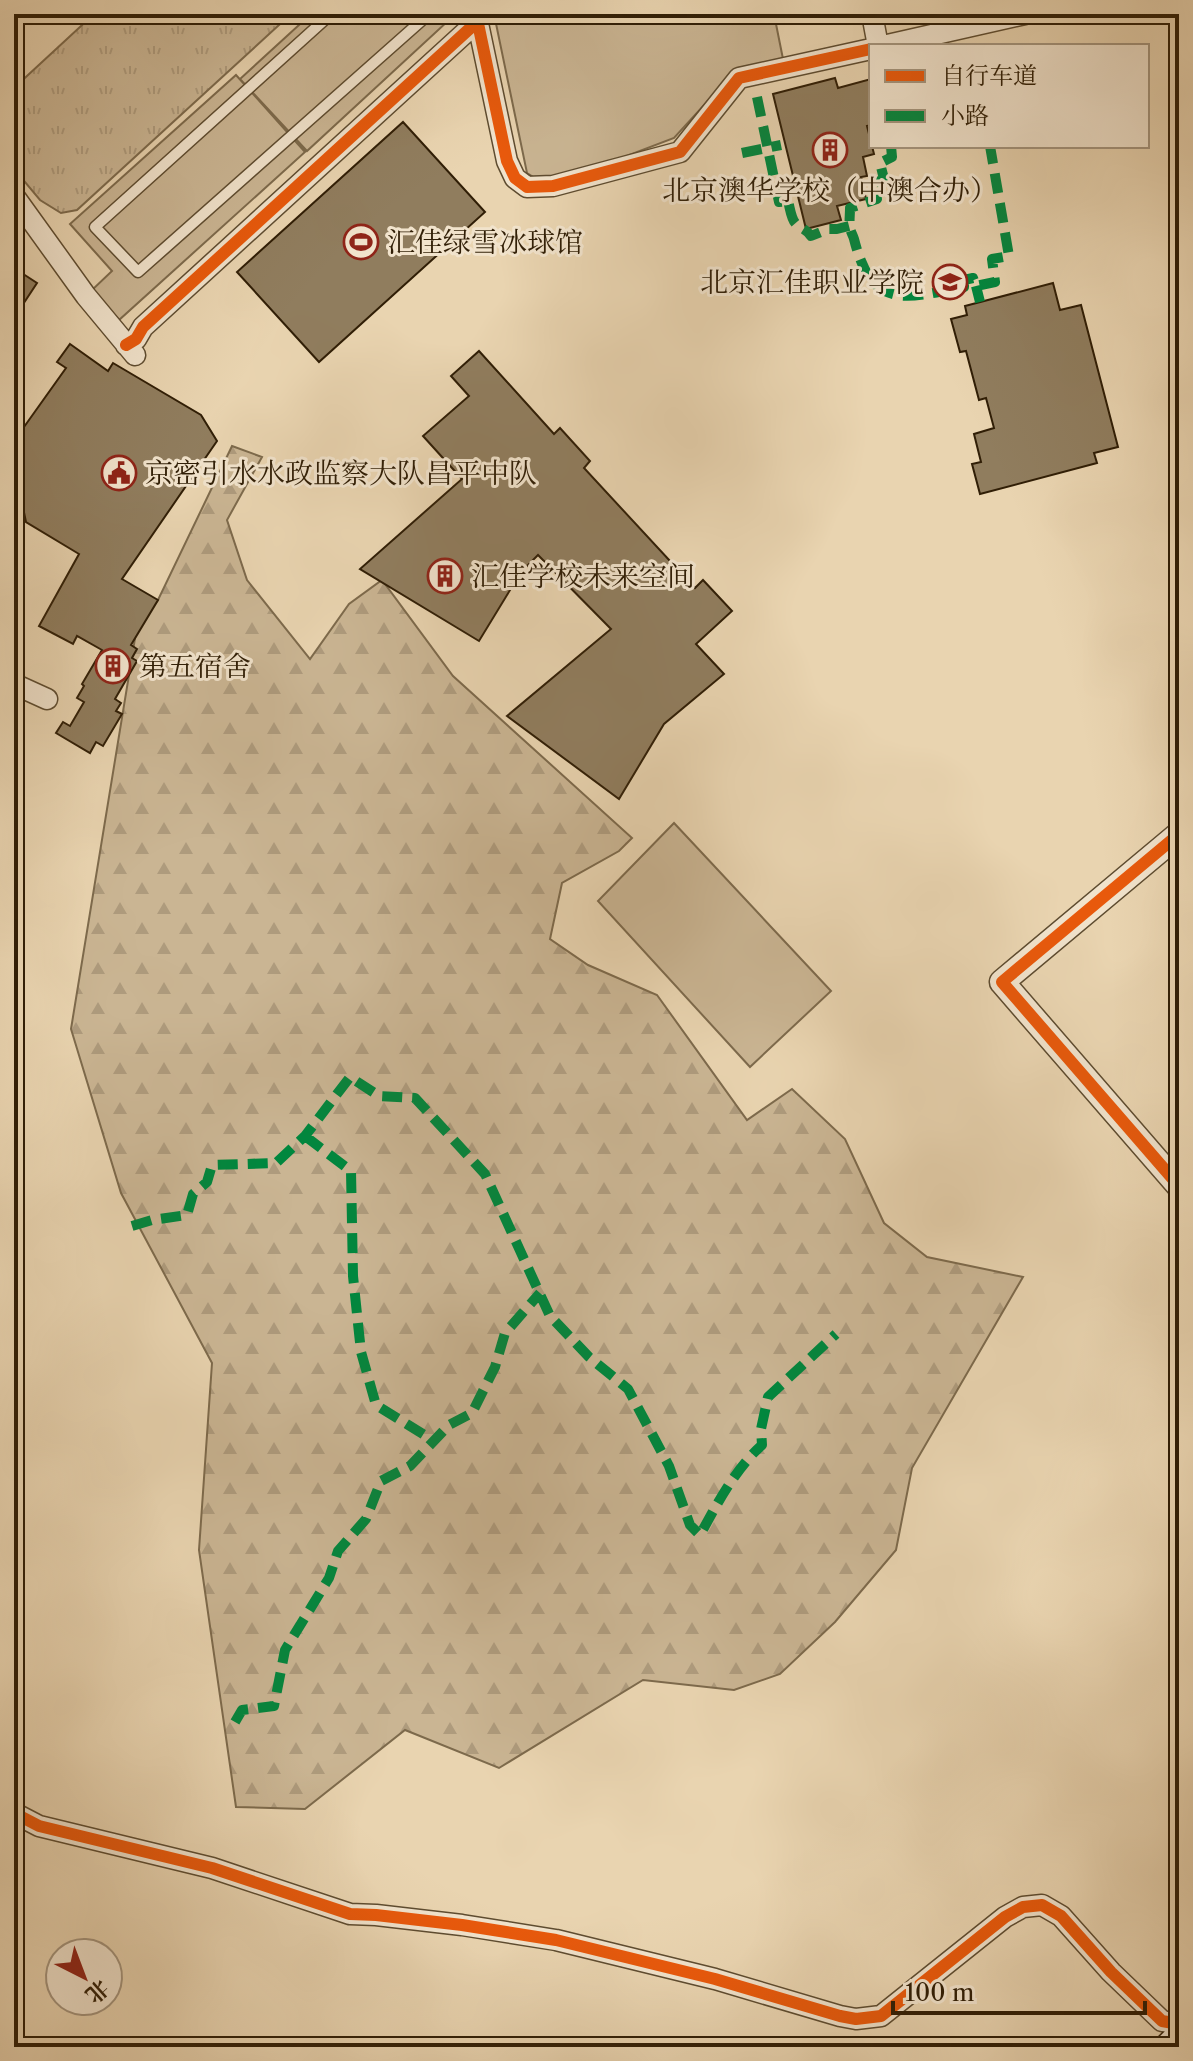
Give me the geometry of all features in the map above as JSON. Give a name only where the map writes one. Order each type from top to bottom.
[{"type":"main road","points":[[1169,2047],[1179,2037]]},
{"type":"street","points":[[872,14],[880,44]]},
{"type":"street","points":[[890,44],[1025,14]]},
{"type":"street","points":[[477,17],[507,161],[515,178],[527,187],[553,186],[680,152],[739,78],[869,49]]},
{"type":"street","points":[[14,196],[86,296],[131,350],[143,327],[477,17]]},
{"type":"street","points":[[14,684],[47,699]]},
{"type":"street","points":[[1179,834],[1002,982],[1179,1186]]},
{"type":"street","points":[[14,1813],[39,1826],[212,1868],[350,1914],[462,1925],[556,1940],[715,1979],[856,2019],[881,2016],[1005,1917],[1023,1907],[1042,1905],[1061,1916],[1111,1972],[1162,2021],[1179,2024]]},
{"type":"lane","points":[[331,14],[95,227],[138,272],[429,14]]},
{"type":"green space","points":[[94,14],[291,14],[77,210],[61,213],[40,200],[14,169],[14,88]]},
{"type":"green space","points":[[311,14],[442,14],[448,21],[307,151],[240,79]]},
{"type":"green space","points":[[494,14],[774,14],[783,59],[738,68],[674,138],[548,186],[527,173]]},
{"type":"green space","points":[[236,75],[305,152],[119,320],[92,290],[112,271],[70,224]]},
{"type":"green space","points":[[232,446],[262,457],[227,520],[247,580],[310,659],[349,604],[382,580],[453,676],[632,838],[619,851],[562,883],[550,939],[588,965],[657,995],[747,1120],[792,1089],[845,1139],[884,1223],[927,1257],[1023,1277],[912,1468],[896,1550],[835,1622],[780,1674],[734,1690],[643,1680],[499,1768],[405,1730],[305,1809],[236,1807],[199,1550],[212,1363],[121,1193],[71,1029],[137,626],[158,600]]},
{"type":"green space","points":[[674,823],[831,991],[750,1067],[598,901]]},
{"type":"building","name":"北京澳华学校（中澳合办）","points":[[835,78],[838,88],[869,80],[867,126],[869,148],[872,148],[874,154],[863,157],[867,176],[861,177],[866,199],[837,206],[841,220],[806,229],[773,94]]},
{"type":"building","name":"汇佳绿雪冰球馆","points":[[403,122],[485,212],[319,362],[237,272]]},
{"type":"building","points":[[14,268],[37,283],[14,318]]},
{"type":"building","points":[[1053,283],[1060,310],[1081,305],[1118,447],[1094,453],[1097,463],[980,494],[972,464],[981,462],[974,434],[994,428],[986,398],[979,400],[966,351],[960,352],[951,319],[967,315],[965,306]]},
{"type":"building","points":[[70,344],[108,371],[113,363],[201,415],[217,441],[122,579],[158,600],[131,645],[137,649],[132,658],[137,661],[115,699],[121,703],[116,711],[122,714],[103,746],[96,742],[90,753],[56,733],[63,722],[70,726],[84,702],[77,698],[102,650],[77,636],[73,644],[39,626],[79,554],[26,522],[21,498],[14,493],[14,441],[66,368],[57,362]]},
{"type":"building","name":"汇佳学校未来空间","points":[[479,351],[554,434],[560,428],[590,461],[584,468],[695,588],[703,580],[732,611],[696,644],[724,674],[664,724],[619,799],[507,716],[611,629],[538,555],[521,572],[479,641],[360,569],[462,479],[423,436],[469,396],[451,376]]},
{"type":"marked path","points":[[757,97],[779,202],[788,201],[794,222],[811,236],[828,229],[849,226]]},
{"type":"marked path","points":[[742,153],[781,145]]},
{"type":"marked path","points":[[891,148],[892,157],[880,163],[884,179],[873,184],[877,199],[850,208],[850,230],[870,278],[881,289],[907,296],[964,287],[964,280],[973,278],[976,286],[995,282],[992,259],[1009,256],[990,148]]},
{"type":"marked path","points":[[976,286],[980,302]]},
{"type":"marked path","points":[[132,1226],[187,1215],[193,1194],[207,1182],[212,1165],[276,1163],[305,1136],[350,1077],[379,1096],[415,1098],[485,1174],[550,1316],[589,1357],[628,1389],[669,1466],[690,1525],[700,1535],[735,1476],[762,1445],[761,1429],[768,1397],[836,1334]]},
{"type":"marked path","points":[[305,1136],[351,1171],[353,1276],[361,1352],[376,1405],[434,1441]]},
{"type":"marked path","points":[[235,1722],[242,1710],[274,1706],[285,1650],[329,1578],[338,1551],[366,1519],[381,1481],[410,1466],[449,1425],[472,1413],[495,1367],[505,1333],[540,1293]]},
{"type":"cycle path","points":[[476,14],[507,161],[515,178],[527,187],[553,186],[680,152],[739,78],[869,49]]},
{"type":"cycle path","points":[[126,345],[478,21]]},
{"type":"cycle path","points":[[1179,834],[1002,982],[1179,1186]]},
{"type":"cycle path","points":[[14,1813],[39,1826],[212,1868],[350,1914],[462,1925],[556,1940],[715,1979],[856,2019],[881,2016],[1005,1917],[1023,1907],[1042,1905],[1061,1916],[1111,1972],[1162,2021],[1179,2024]]},
{"type":"place","name":"北京澳华学校（中澳合办）","points":[[830,150]]},
{"type":"place","name":"汇佳绿雪冰球馆","points":[[361,242]]},
{"type":"place","name":"北京汇佳职业学院","points":[[950,282]]},
{"type":"place","name":"京密引水水政监察大队昌平中队","points":[[119,473]]},
{"type":"place","name":"汇佳学校未来空间","points":[[445,576]]},
{"type":"place","name":"第五宿舍","points":[[113,666]]}]
